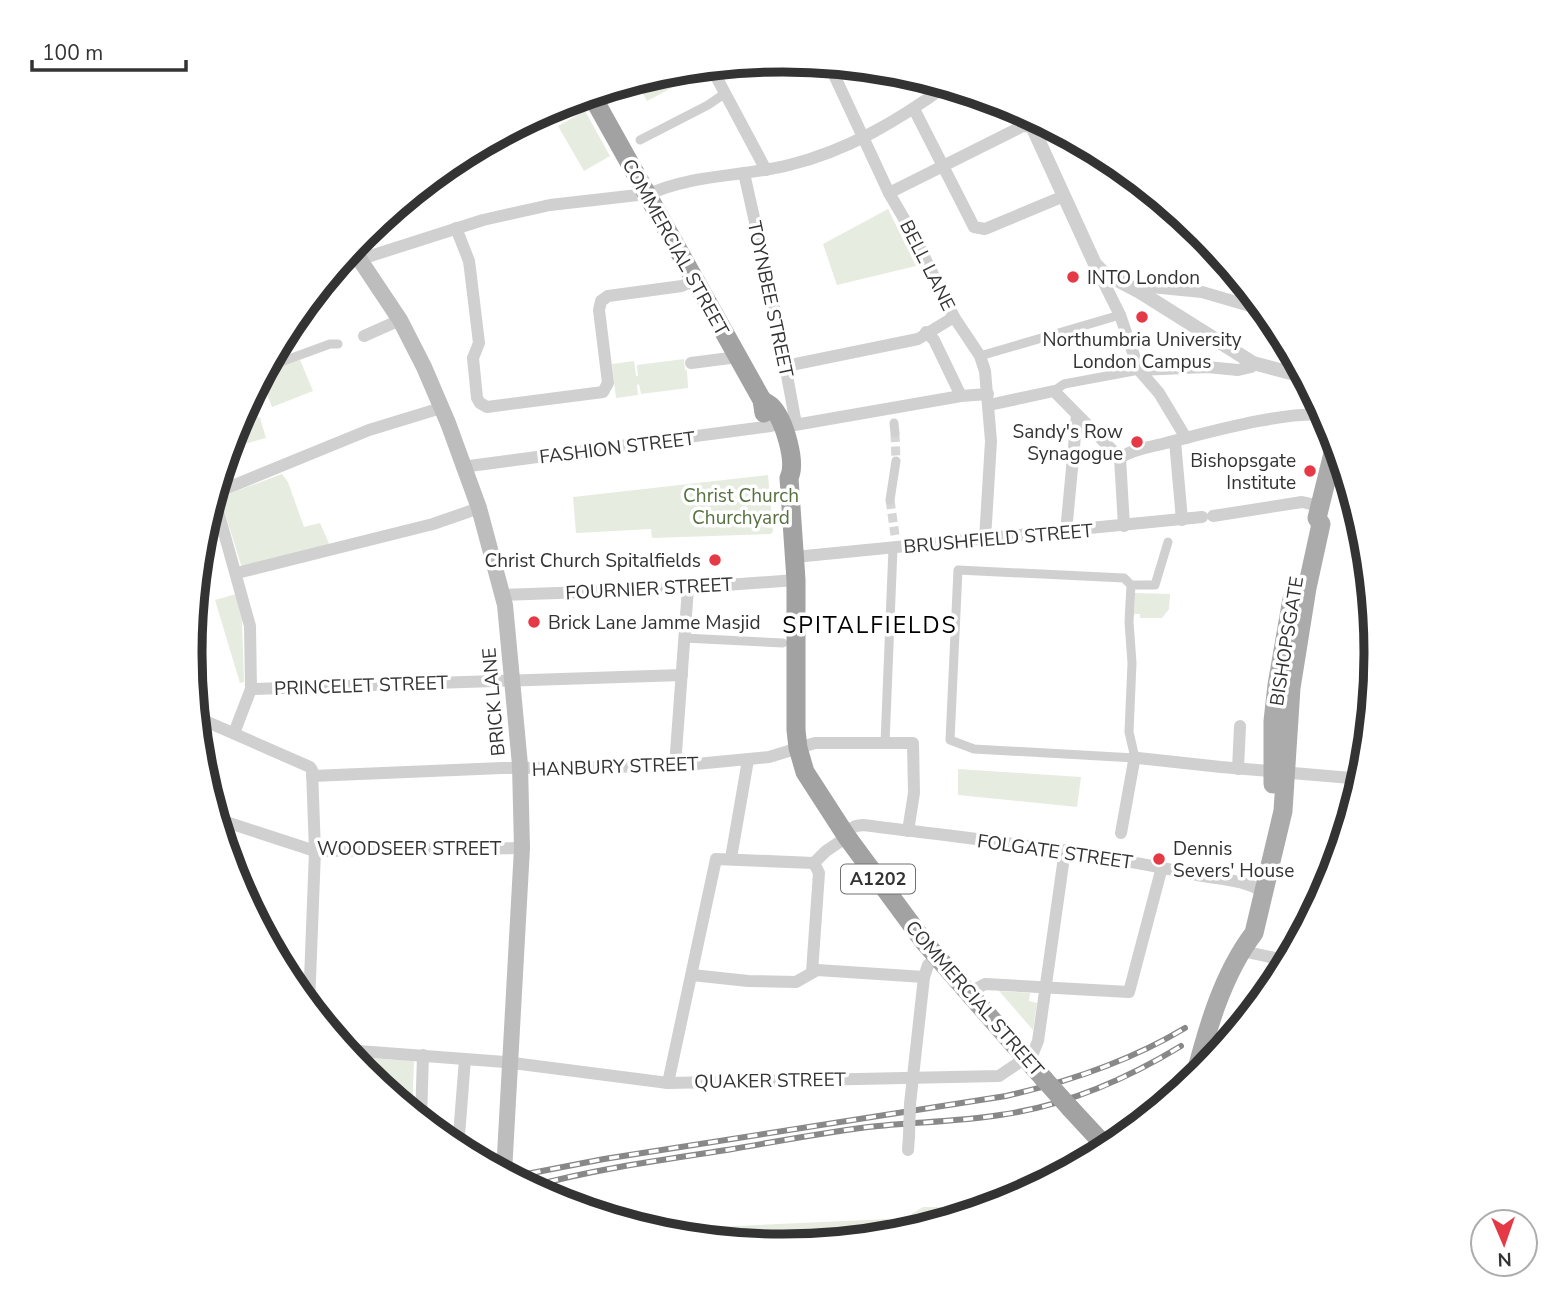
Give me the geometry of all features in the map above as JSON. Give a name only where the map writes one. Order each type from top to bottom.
[{"type":"highway","name":"COMMERCIAL STREET","points":[[595,104],[762,400],[772,407],[783,426],[778,445],[783,472],[789,478],[796,580],[798,748],[805,772],[845,835],[937,957],[1100,1140]]},
{"type":"main road","name":"BRICK LANE","points":[[357,258],[400,320],[441,408],[479,508],[503,595],[520,768],[522,848],[504,1162]]},
{"type":"main road","name":"BISHOPSGATE","points":[[1244,948],[1244,927],[1259,890],[1270,813],[1280,772],[1296,654],[1321,524],[1318,512],[1331,459]]},
{"type":"main road","points":[[1201,1058],[1217,1004],[1244,948]]},
{"type":"street","name":"BELL LANE","points":[[834,74],[889,194],[913,234],[954,317],[980,356],[985,371],[991,441],[985,539]]},
{"type":"street","points":[[715,76],[766,170]]},
{"type":"street","points":[[363,252],[550,205],[638,195],[690,181],[790,165],[864,138],[914,110],[937,93]]},
{"type":"street","points":[[640,139],[708,106],[724,94]]},
{"type":"street","points":[[914,110],[974,227],[985,229],[1064,196]]},
{"type":"street","points":[[889,194],[1025,125]]},
{"type":"street","points":[[1035,129],[1095,264],[1104,273],[1140,292],[1253,363],[1293,374]]},
{"type":"street","name":"TOYNBEE STREET","points":[[744,173],[786,366],[783,426]]},
{"type":"street","points":[[456,228],[469,261],[479,343],[472,358],[477,398],[487,407],[600,393],[606,390],[608,383],[599,310],[601,301],[608,296],[681,286],[694,280]]},
{"type":"street","points":[[1104,273],[1104,283],[1120,315],[1139,370],[1159,393],[1181,440],[1182,520]]},
{"type":"street","points":[[1140,292],[1145,287],[1195,291],[1250,306]]},
{"type":"street","points":[[980,356],[1120,315]]},
{"type":"street","points":[[786,366],[918,339],[954,317]]},
{"type":"street","points":[[363,336],[400,320]]},
{"type":"street","points":[[926,332],[933,340],[961,396]]},
{"type":"street","points":[[280,362],[330,344],[338,344]]},
{"type":"street","points":[[691,363],[738,357]]},
{"type":"street","points":[[1124,526],[1120,458],[1054,391],[1064,384],[1139,370],[1194,367],[1238,370],[1251,367],[1253,363]]},
{"type":"street","name":"FASHION STREET","points":[[462,467],[783,426],[961,396],[989,399],[1054,391]]},
{"type":"street","points":[[225,494],[369,430],[441,408]]},
{"type":"street","points":[[1066,532],[1077,415]]},
{"type":"street","points":[[1120,458],[1128,453],[1290,416],[1314,415]]},
{"type":"street","points":[[890,500],[896,461]]},
{"type":"street","name":"BRUSHFIELD STREET","points":[[794,557],[1182,520],[1302,502],[1318,512]]},
{"type":"street","points":[[237,573],[433,523],[479,508]]},
{"type":"street","points":[[220,512],[250,626],[251,689],[234,733]]},
{"type":"street","points":[[1168,542],[1155,585],[1131,585],[1124,578],[958,570],[950,740],[974,750],[1135,758],[1351,778]]},
{"type":"street","points":[[885,743],[893,548]]},
{"type":"street","name":"FOURNIER STREET","points":[[503,595],[688,588],[796,580]]},
{"type":"street","points":[[1116,858],[1135,758],[1129,732],[1131,585]]},
{"type":"street","points":[[675,766],[688,588]]},
{"type":"street","points":[[684,638],[783,643]]},
{"type":"street","name":"PRINCELET STREET","points":[[251,689],[682,675]]},
{"type":"street","points":[[206,721],[310,767],[314,851],[310,989]]},
{"type":"street","points":[[1238,769],[1240,726]]},
{"type":"street","name":"HANBURY STREET","points":[[312,776],[520,768],[675,766],[780,755],[815,744],[913,743],[914,793],[908,831]]},
{"type":"street","points":[[731,858],[748,760]]},
{"type":"street","name":"WOODSEER STREET","points":[[228,823],[314,851],[522,848]]},
{"type":"street","name":"FOLGATE STREET","points":[[845,835],[856,826],[863,825],[1065,850],[1163,867],[1259,890]]},
{"type":"street","points":[[668,1083],[716,859],[814,863],[845,835]]},
{"type":"street","points":[[1026,1058],[1033,1053],[1038,1041],[1065,850]]},
{"type":"street","points":[[812,972],[819,873],[814,863]]},
{"type":"street","points":[[970,992],[985,984],[1129,992],[1163,867]]},
{"type":"street","points":[[1244,948],[1278,958]]},
{"type":"street","points":[[908,1150],[912,1077],[924,977],[928,965],[937,957]]},
{"type":"street","points":[[691,975],[748,981],[796,982],[817,970],[924,977]]},
{"type":"street","name":"QUAKER STREET","points":[[360,1051],[510,1063],[668,1083],[999,1076],[1026,1058]]},
{"type":"street","points":[[421,1107],[423,1055]]},
{"type":"street","points":[[459,1135],[465,1059]]},
{"type":"green space","points":[[675,82],[677,85],[647,101],[641,90]]},
{"type":"green space","points":[[585,111],[610,156],[584,171],[558,126]]},
{"type":"green space","points":[[888,209],[916,266],[837,285],[823,244]]},
{"type":"green space","points":[[684,359],[688,388],[641,394],[639,384],[638,395],[616,398],[612,364],[634,361],[638,376],[637,365]]},
{"type":"green space","points":[[300,360],[313,391],[272,407],[265,390],[278,366]]},
{"type":"green space","points":[[254,414],[260,418],[266,438],[241,445]]},
{"type":"green space","points":[[282,474],[288,482],[304,527],[320,523],[330,546],[242,568],[222,503],[224,495]]},
{"type":"green space","name":"Christ Church Churchyard","points":[[768,475],[773,531],[771,534],[652,538],[651,529],[576,533],[573,497]]},
{"type":"green space","points":[[1135,593],[1170,594],[1169,609],[1162,618],[1140,618],[1140,614],[1134,614]]},
{"type":"green space","points":[[236,594],[242,620],[244,682],[240,683],[215,600]]},
{"type":"green space","points":[[958,769],[1081,777],[1077,807],[958,795]]},
{"type":"green space","points":[[999,991],[1030,993],[1029,1001],[1037,1003],[1033,1030]]},
{"type":"green space","points":[[366,1058],[414,1061],[412,1100]]},
{"type":"green space","points":[[923,1207],[955,1207],[934,1214],[897,1223]]},
{"type":"green space","points":[[888,1219],[889,1224],[822,1233],[745,1233],[700,1228]]},
{"type":"tunnel","points":[[895,433],[896,461]]},
{"type":"tunnel","points":[[890,500],[895,535]]},
{"type":"railway","points":[[526,1174],[604,1159],[1006,1096],[1098,1069],[1143,1051],[1185,1028]]},
{"type":"railway","points":[[546,1183],[628,1166],[833,1132],[1024,1111],[1094,1090],[1181,1046]]},
{"type":"place","name":"INTO London","points":[[1073,277]]},
{"type":"place","name":"Northumbria University London Campus","points":[[1142,317]]},
{"type":"place","name":"Sandy's Row Synagogue","points":[[1137,442]]},
{"type":"place","name":"Bishopsgate Institute","points":[[1310,471]]},
{"type":"place","name":"Christ Church Spitalfields","points":[[715,560]]},
{"type":"place","name":"Brick Lane Jamme Masjid","points":[[534,622]]},
{"type":"place","name":"Dennis Severs' House","points":[[1159,859]]},
{"type":"district","name":"SPITALFIELDS","points":[[870,625]]}]
